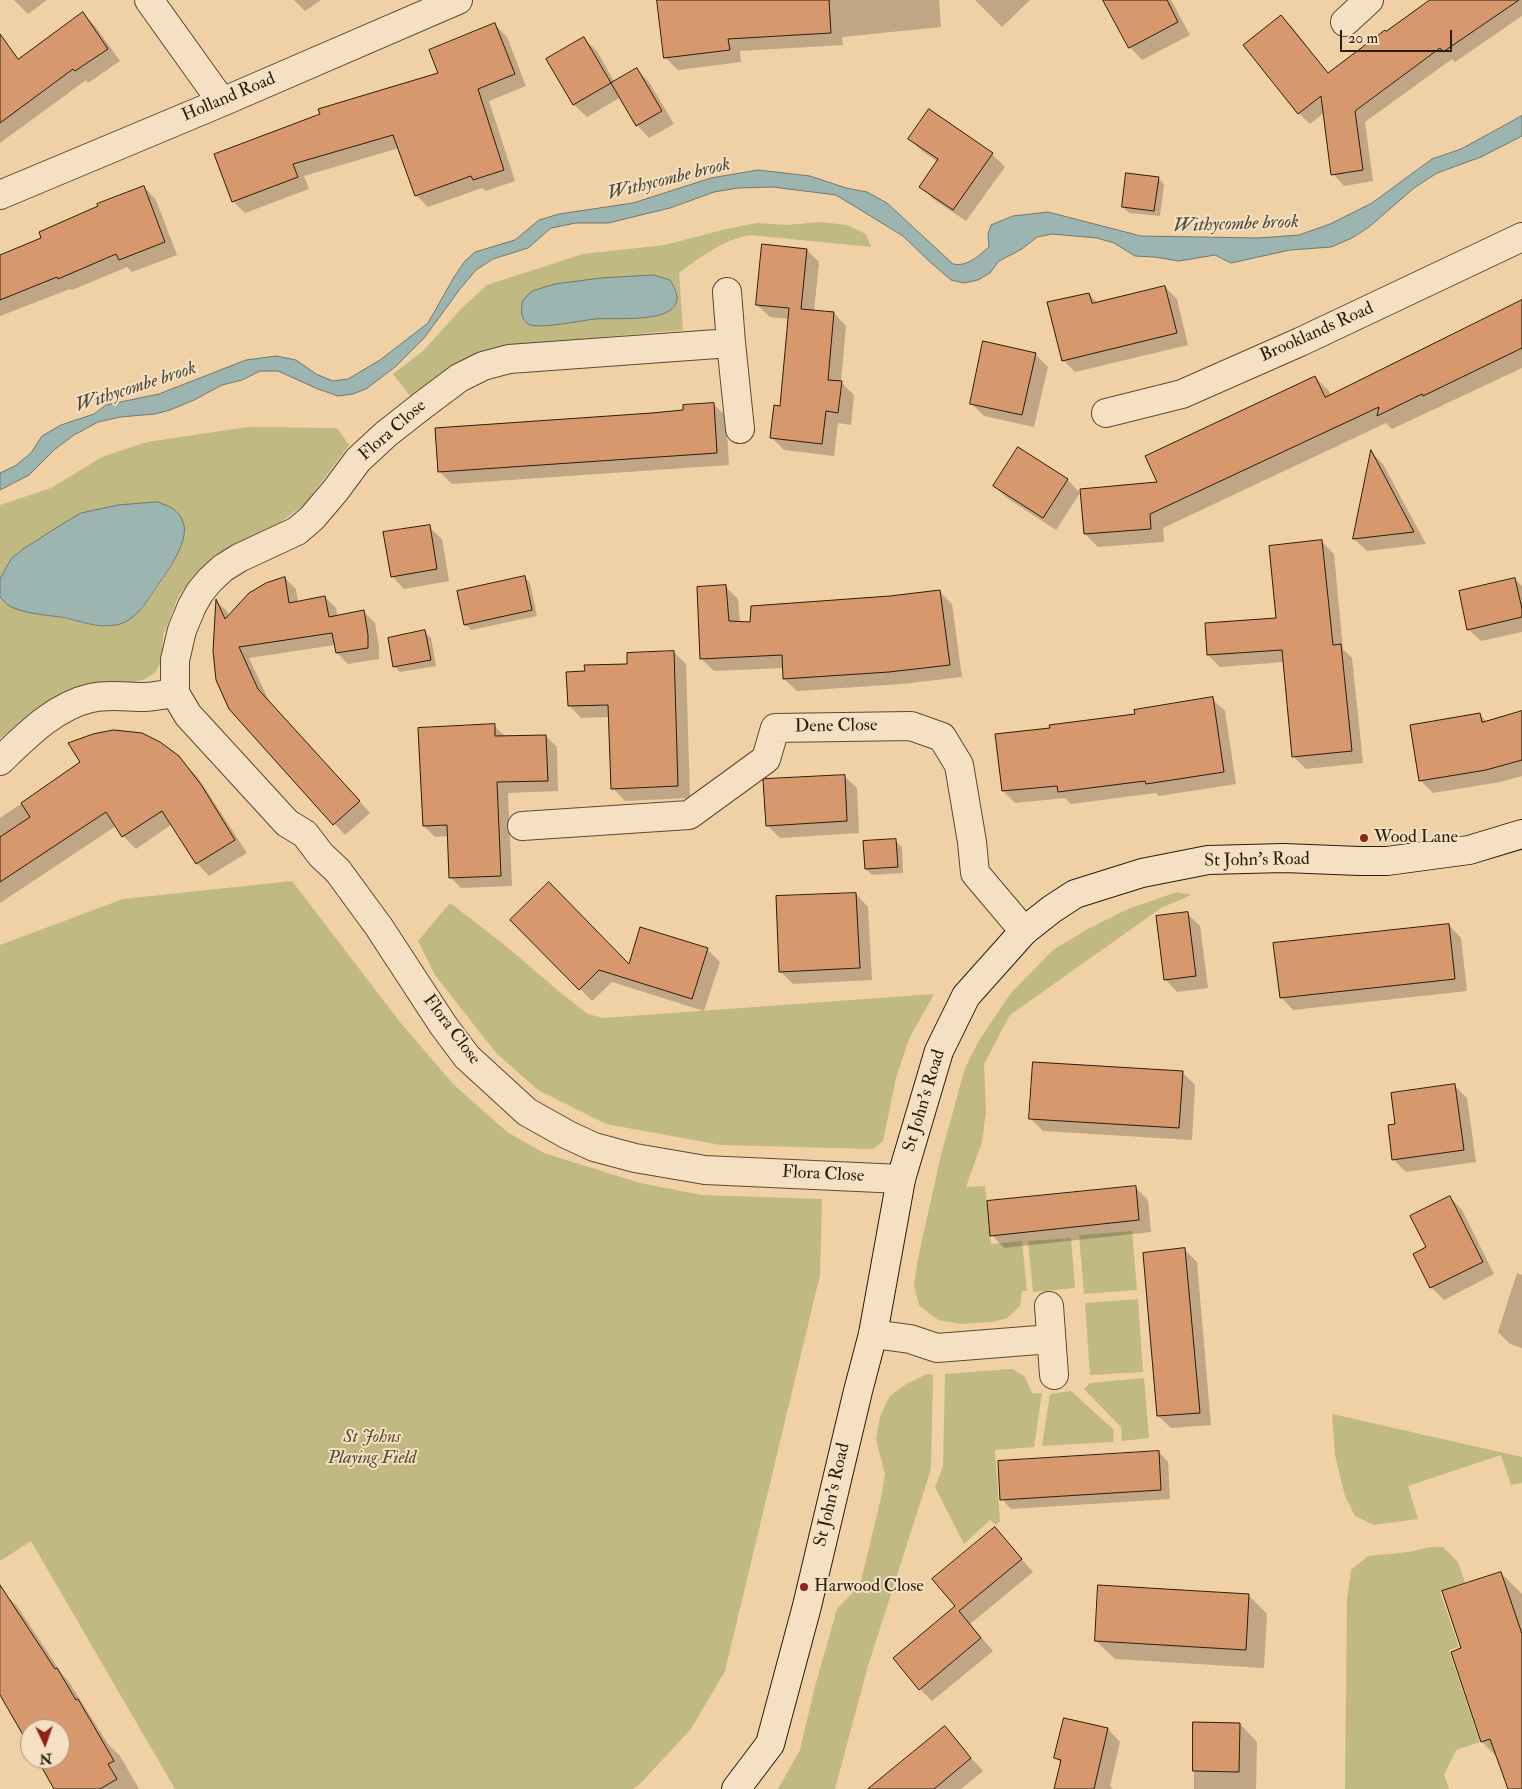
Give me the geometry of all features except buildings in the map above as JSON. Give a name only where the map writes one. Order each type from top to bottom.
[{"type":"street","points":[[149,0],[222,102]]},
{"type":"street","name":"Holland Road","points":[[0,194],[222,102],[458,0]]},
{"type":"street","points":[[1345,22],[1368,0]]},
{"type":"street","name":"Brooklands Road","points":[[1106,413],[1182,394],[1309,338],[1522,237]]},
{"type":"street","points":[[727,292],[740,429]]},
{"type":"street","name":"Flora Close","points":[[731,343],[509,359],[483,366],[459,378],[386,434],[358,460],[336,492],[297,531],[239,558],[223,568],[210,580],[200,592],[182,630],[175,660],[175,693],[188,715],[287,823],[304,834],[321,855],[338,870],[467,1058],[526,1112],[594,1147],[636,1158],[705,1170],[901,1179]]},
{"type":"street","points":[[0,761],[38,726],[69,705],[91,697],[146,697],[175,693]]},
{"type":"street","name":"Dene Close","points":[[522,826],[689,815],[766,759],[775,728],[911,726],[942,737],[959,765],[972,842],[975,873],[1024,932]]},
{"type":"street","name":"St John's Road","points":[[736,1789],[770,1744],[807,1606],[873,1334],[901,1179],[939,1052],[966,996],[1024,932],[1052,909],[1075,894],[1142,873],[1208,860],[1284,858],[1387,861],[1468,850],[1522,836]]},
{"type":"street","points":[[1049,1306],[1054,1375]]},
{"type":"street","points":[[873,1334],[910,1338],[938,1348],[1051,1339]]},
{"type":"green space","points":[[820,222],[847,225],[866,234],[871,247],[750,235],[740,237],[712,250],[679,273],[683,330],[514,345],[470,359],[441,374],[411,397],[393,374],[423,351],[461,309],[487,285],[583,254],[665,245],[757,223],[786,225]],"holes":[[[654,275],[675,287],[677,292],[674,308],[658,315],[597,318],[569,322],[524,322],[522,313],[532,291],[562,284]]]},
{"type":"green space","points":[[248,427],[337,428],[349,445],[305,504],[278,524],[214,555],[187,585],[179,595],[163,635],[162,660],[155,673],[143,680],[62,695],[30,713],[0,739],[0,597],[12,606],[34,613],[94,625],[117,625],[127,621],[155,592],[181,546],[98,510],[81,513],[23,549],[11,559],[0,579],[0,505],[51,488],[102,457],[147,442]]},
{"type":"green space","name":"St Johns Playing Field","points":[[292,881],[400,1022],[453,1084],[507,1132],[544,1153],[640,1183],[701,1195],[822,1199],[820,1275],[725,1671],[691,1729],[640,1784],[633,1789],[175,1789],[31,1541],[0,1561],[0,945],[123,899]]},
{"type":"green space","points":[[1177,892],[1191,895],[1161,908],[1010,1015],[984,1064],[986,1112],[982,1142],[966,1187],[985,1186],[991,1244],[1022,1241],[1027,1291],[1022,1291],[1020,1306],[1007,1318],[992,1322],[960,1324],[938,1320],[919,1305],[914,1286],[918,1258],[941,1155],[965,1068],[978,1042],[1011,993],[1053,950],[1088,929],[1128,909]]},
{"type":"green space","points":[[450,903],[506,946],[588,1014],[603,1018],[934,994],[909,1039],[896,1078],[883,1141],[873,1149],[721,1145],[606,1124],[538,1090],[496,1053],[435,975],[418,941]]},
{"type":"green space","points":[[1132,1231],[1137,1290],[1084,1294],[1079,1235]]},
{"type":"green space","points":[[1071,1238],[1075,1288],[1033,1292],[1028,1241]]},
{"type":"green space","points":[[1138,1299],[1143,1372],[1090,1375],[1085,1303]]},
{"type":"green space","points":[[1012,1369],[1024,1376],[1033,1394],[1042,1393],[1034,1447],[995,1450],[1000,1521],[996,1525],[990,1520],[964,1544],[935,1487],[943,1467],[945,1374]]},
{"type":"green space","points":[[927,1374],[933,1375],[931,1469],[868,1666],[835,1789],[778,1789],[800,1750],[814,1690],[837,1609],[860,1585],[885,1474],[876,1440],[880,1416],[890,1396],[906,1384]]},
{"type":"green space","points":[[1144,1378],[1149,1438],[1122,1441],[1121,1427],[1084,1389],[1090,1383]]},
{"type":"green space","points":[[1071,1391],[1114,1430],[1113,1442],[1042,1446],[1050,1394]]},
{"type":"green space","points":[[1332,1414],[1522,1457],[1522,1483],[1511,1485],[1501,1455],[1408,1486],[1418,1519],[1374,1525],[1355,1516],[1345,1496],[1335,1455]]},
{"type":"green space","points":[[1430,1547],[1443,1547],[1458,1562],[1465,1582],[1440,1592],[1459,1647],[1449,1650],[1480,1742],[1456,1750],[1444,1775],[1449,1789],[1345,1789],[1347,1600],[1351,1570],[1368,1556],[1409,1552]]},
{"type":"water","points":[[1522,116],[1522,136],[1481,157],[1437,173],[1414,188],[1369,227],[1352,238],[1331,247],[1290,250],[1231,263],[1215,255],[1179,261],[1135,256],[1114,243],[1097,238],[1052,234],[1037,237],[1022,249],[999,261],[990,273],[978,280],[964,283],[951,280],[903,236],[836,195],[773,187],[738,188],[714,192],[670,208],[608,223],[576,223],[551,228],[528,248],[493,259],[476,270],[424,338],[395,367],[366,389],[353,394],[338,396],[278,371],[260,371],[242,380],[222,385],[170,410],[98,422],[74,435],[54,450],[29,475],[0,490],[0,473],[15,466],[31,453],[42,436],[61,425],[94,414],[106,405],[159,394],[246,360],[276,356],[296,360],[316,374],[333,381],[348,379],[380,360],[428,323],[454,277],[465,261],[475,252],[515,240],[539,220],[559,214],[633,203],[711,178],[758,170],[810,176],[846,188],[867,192],[887,203],[953,264],[968,262],[989,247],[988,234],[991,225],[1013,216],[1048,212],[1141,236],[1258,238],[1299,235],[1330,224],[1372,203],[1432,159],[1461,149]]},
{"type":"water","points":[[654,275],[670,280],[677,295],[675,306],[666,312],[638,318],[596,319],[541,326],[528,324],[522,316],[523,300],[532,291],[555,284],[601,278]]},
{"type":"water","points":[[158,502],[170,507],[179,514],[183,522],[184,536],[174,561],[142,608],[131,619],[116,625],[95,625],[19,610],[8,605],[0,597],[0,579],[11,559],[23,549],[64,523],[81,513],[118,505]]},
{"type":"place","name":"Wood Lane","points":[[1364,838]]},
{"type":"place","name":"Harwood Close","points":[[804,1587]]},
{"type":"water label","name":"Withycombe brook","points":[[669,180]]},
{"type":"water label","name":"Withycombe brook","points":[[1236,225]]},
{"type":"water label","name":"Withycombe brook","points":[[136,388]]}]
